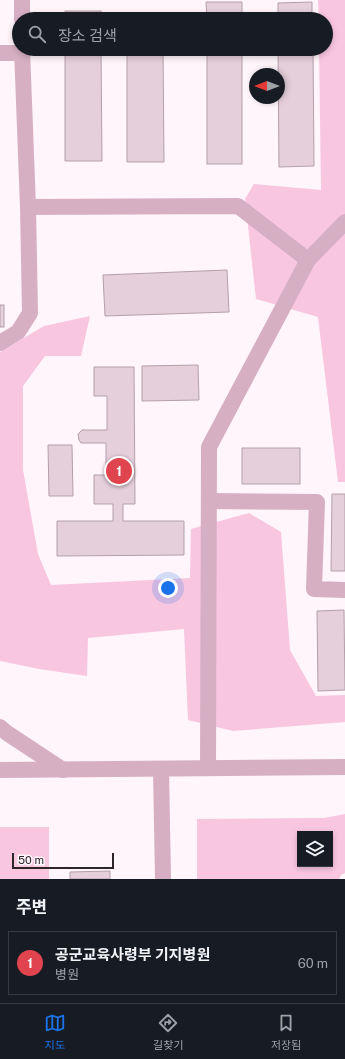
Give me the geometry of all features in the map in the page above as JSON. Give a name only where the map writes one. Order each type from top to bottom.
[{"type":"lane","points":[[22,0],[22,12]]},
{"type":"lane","points":[[0,53],[12,52]]},
{"type":"lane","points":[[0,343],[18,332],[30,313],[28,207],[22,56]]},
{"type":"lane","points":[[28,207],[238,206],[308,260]]},
{"type":"lane","points":[[208,768],[209,447],[308,260],[345,222]]},
{"type":"lane","points":[[209,501],[316,502],[314,589],[345,590]]},
{"type":"lane","points":[[0,727],[63,770]]},
{"type":"lane","points":[[0,770],[345,766]]},
{"type":"lane","points":[[161,769],[163,879]]},
{"type":"shaded area","points":[[318,0],[345,0],[345,482],[338,482],[318,317],[256,299],[245,199],[254,184],[321,190],[319,56],[333,56],[333,12],[319,12]]},
{"type":"shaded area","points":[[90,316],[81,356],[45,356],[23,386],[23,470],[38,554],[51,585],[190,578],[191,529],[249,513],[281,532],[290,650],[316,696],[345,695],[345,722],[233,731],[188,720],[184,629],[88,638],[87,676],[39,669],[0,661],[0,352],[44,326]]},
{"type":"shaded area","points":[[345,814],[345,873],[341,875],[339,879],[197,879],[197,819],[324,818]]},
{"type":"shaded area","points":[[0,827],[49,827],[49,879],[0,879]]},
{"type":"building","points":[[206,2],[242,2],[242,12],[207,12]]},
{"type":"building","points":[[312,2],[312,12],[278,12],[278,3]]},
{"type":"building","points":[[65,11],[101,11],[101,12]]},
{"type":"building","points":[[65,56],[101,56],[102,161],[65,161]]},
{"type":"building","points":[[127,56],[163,56],[164,162],[127,162]]},
{"type":"building","points":[[207,56],[242,56],[242,164],[207,164]]},
{"type":"building","points":[[278,56],[313,56],[314,166],[279,167],[278,104],[285,104],[285,68],[278,68]]},
{"type":"building","points":[[227,270],[229,312],[105,316],[103,275]]},
{"type":"building","points":[[0,305],[4,305],[4,327],[0,327]]},
{"type":"building","points":[[198,365],[199,400],[142,401],[142,366]]},
{"type":"building","points":[[94,367],[134,367],[135,504],[123,504],[123,521],[184,521],[184,555],[57,556],[57,521],[113,521],[113,504],[94,504],[94,475],[106,475],[106,443],[81,443],[78,434],[82,430],[107,430],[107,396],[94,396]]},
{"type":"building","points":[[48,445],[72,445],[73,496],[49,496]]},
{"type":"building","points":[[242,448],[300,448],[300,484],[242,484]]},
{"type":"building","points":[[332,494],[345,494],[345,571],[331,571]]},
{"type":"building","points":[[344,610],[345,690],[318,691],[317,611]]},
{"type":"building","points":[[110,871],[110,879],[70,879],[70,872]]},
{"type":"place","name":"공군교육사령부 기지병원","points":[[119,471]]}]
